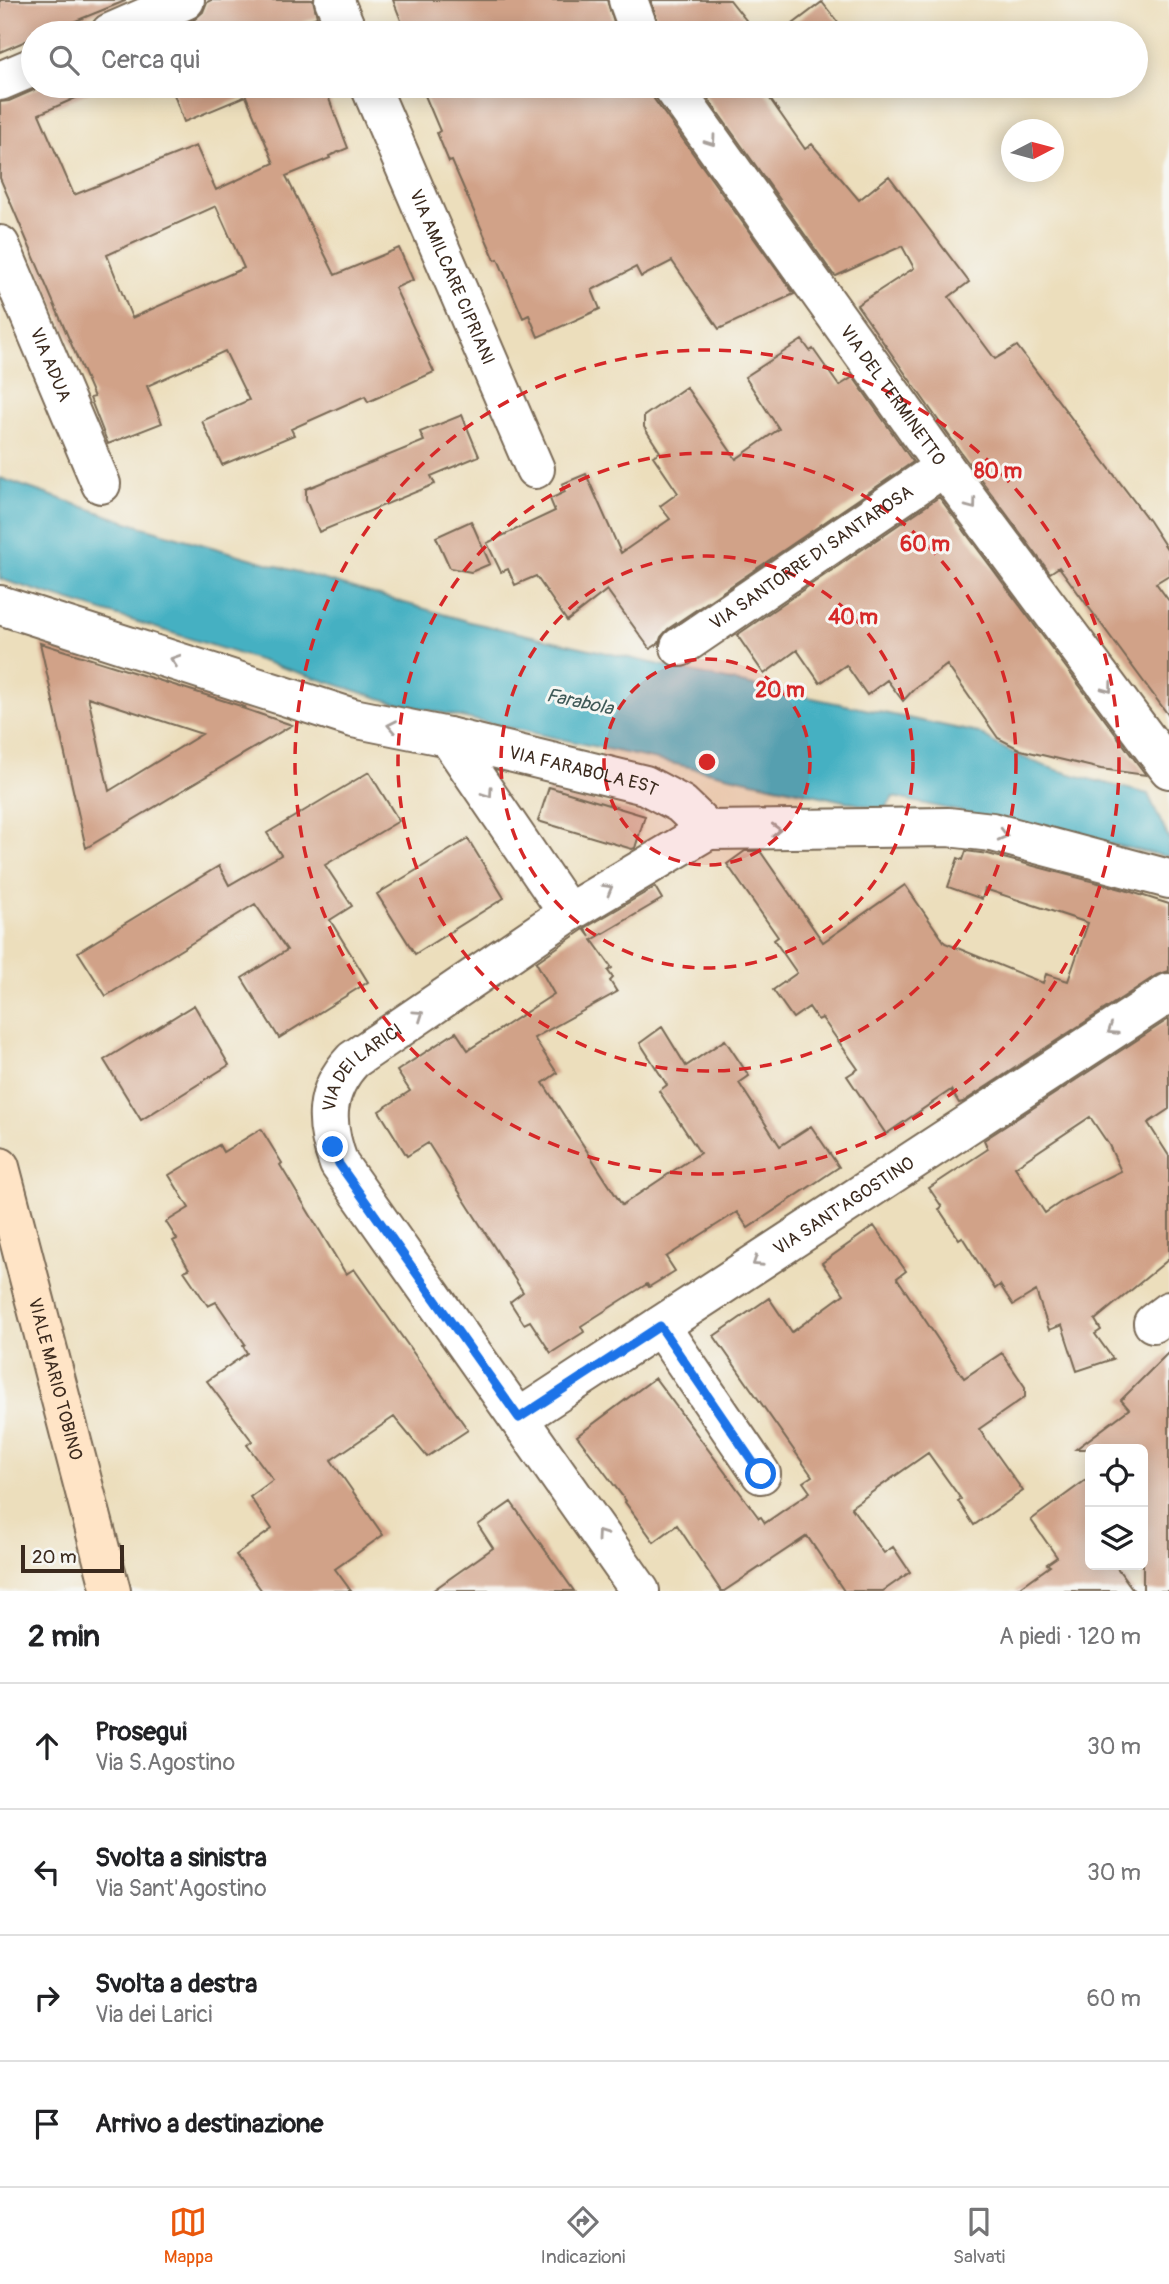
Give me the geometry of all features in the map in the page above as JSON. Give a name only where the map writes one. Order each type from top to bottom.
[{"type":"main road","name":"VIALE MARIO TOBINO","points":[[0,1167],[111,1591]]},
{"type":"street","points":[[137,21],[185,0]]},
{"type":"street","points":[[334,0],[343,21]]},
{"type":"street","points":[[628,0],[636,21]]},
{"type":"street","points":[[0,81],[21,72]]},
{"type":"street","name":"VIA AMILCARE CIPRIANI","points":[[375,98],[535,469]]},
{"type":"street","name":"VIA DEL TERMINETTO","points":[[681,98],[944,467],[1169,769]]},
{"type":"street","name":"VIA ADUA","points":[[0,245],[101,484]]},
{"type":"street","name":"VIA SANTORRE DI SANTAROSA","points":[[680,647],[944,467]]},
{"type":"street","name":"VIA FARABOLA EST","points":[[0,605],[353,718],[448,737],[645,785],[681,804],[708,830]]},
{"type":"street","points":[[448,737],[568,912]]},
{"type":"street","points":[[708,830],[948,827],[992,832],[1169,879]]},
{"type":"street","name":"VIA DEI LARICI","points":[[640,1591],[339,1164],[329,1129],[329,1112],[332,1091],[340,1075],[353,1060],[568,912],[708,830]]},
{"type":"street","name":"VIA SANT'AGOSTINO","points":[[519,1418],[1169,993]]},
{"type":"street","points":[[660,1326],[761,1474]]},
{"type":"water","name":"Farabola","points":[[0,478],[136,525],[470,622],[979,733],[1039,764],[1148,794],[1169,839],[1169,857],[893,797],[885,810],[392,702],[0,579]]},
{"type":"building","points":[[0,0],[125,0],[76,21],[21,21],[21,43],[0,52]]},
{"type":"building","points":[[313,0],[317,17],[306,21],[192,21],[203,12],[207,2]]},
{"type":"building","points":[[393,0],[607,0],[613,21],[401,21]]},
{"type":"building","points":[[651,0],[730,0],[747,21],[657,21]]},
{"type":"building","points":[[822,2],[837,21],[797,21]]},
{"type":"building","points":[[21,96],[21,98],[76,98],[39,114],[74,195],[196,146],[216,190],[274,163],[247,98],[329,98],[348,148],[286,176],[335,275],[399,248],[413,280],[395,288],[434,372],[368,402],[365,396],[291,429],[294,435],[222,465],[202,421],[249,400],[225,351],[147,386],[162,423],[108,444],[90,398],[94,397],[0,178],[0,102]],"holes":[[[216,206],[244,268],[132,318],[107,255]]]},
{"type":"building","points":[[175,98],[241,98],[184,122]]},
{"type":"building","points":[[426,98],[654,98],[794,294],[719,329],[672,261],[641,277],[636,267],[592,290],[600,309],[538,337],[529,315],[523,318],[498,259],[495,260],[452,161],[449,162],[437,133],[440,131]]},
{"type":"building","points":[[708,98],[769,98],[805,149],[812,144],[859,200],[889,176],[969,282],[949,297],[995,359],[1017,346],[1149,521],[1169,552],[1169,575],[1156,583],[1169,601],[1169,716],[1059,567],[1050,573],[857,305],[914,268],[902,246],[836,276]]},
{"type":"building","points":[[802,340],[810,351],[813,349],[839,386],[853,377],[913,462],[668,629],[659,643],[650,649],[607,590],[567,621],[536,576],[515,585],[508,569],[501,572],[487,543],[555,511],[550,499],[565,492],[562,484],[586,474],[621,553],[670,519],[660,506],[678,493],[653,456],[660,452],[644,427],[644,416],[686,387],[736,459],[779,429],[745,377]]},
{"type":"building","points":[[462,415],[479,456],[431,476],[435,484],[319,532],[306,500],[306,489],[424,441],[420,432]]},
{"type":"building","points":[[939,497],[1146,775],[1101,769],[1021,750],[998,738],[947,665],[914,689],[903,701],[887,680],[867,695],[846,665],[820,683],[797,650],[764,674],[737,635]]},
{"type":"building","points":[[471,521],[490,564],[471,572],[450,568],[436,537]]},
{"type":"building","points":[[40,643],[244,707],[242,708],[292,725],[86,848]],"holes":[[[88,697],[202,734],[109,791]]]},
{"type":"building","points":[[369,772],[399,821],[325,865],[352,906],[330,920],[368,982],[279,1038],[242,978],[287,950],[255,904],[106,996],[78,952],[219,866],[229,885],[281,855],[267,833]]},
{"type":"building","points":[[549,787],[645,816],[635,848],[538,821]]},
{"type":"building","points":[[468,839],[504,898],[415,954],[377,894]]},
{"type":"building","points":[[745,851],[760,851],[823,942],[905,885],[945,943],[1043,983],[1046,974],[1068,981],[1088,923],[985,889],[982,899],[948,887],[958,858],[963,860],[966,851],[988,854],[1169,904],[1169,971],[1157,975],[963,1102],[959,1103],[951,1090],[886,1134],[847,1076],[858,1069],[822,1018],[818,1020],[809,1007],[793,1018],[773,990],[797,973],[774,940],[778,937],[727,864]]},
{"type":"building","points":[[655,887],[662,899],[592,940],[612,968],[608,971],[613,978],[610,981],[617,992],[534,1038],[557,1073],[543,1083],[622,1205],[700,1153],[659,1091],[667,1085],[640,1043],[662,1027],[686,1066],[725,1040],[749,1076],[739,1083],[780,1146],[811,1126],[839,1167],[748,1228],[737,1212],[666,1257],[675,1271],[649,1287],[647,1284],[581,1326],[584,1332],[551,1353],[530,1321],[524,1324],[510,1302],[523,1292],[428,1143],[407,1156],[379,1111],[410,1091],[397,1071],[456,1032],[468,1050],[554,994],[536,962],[584,929],[590,937],[585,928]]},
{"type":"building","points":[[194,1005],[229,1065],[141,1120],[104,1060]]},
{"type":"building","points":[[1169,1019],[1169,1109],[1148,1123],[1169,1156],[1169,1259],[1095,1320],[1101,1330],[1095,1334],[1113,1359],[1077,1371],[1062,1325],[1049,1330],[1036,1291],[1013,1305],[1000,1285],[995,1289],[962,1237],[959,1239],[939,1209],[942,1207],[929,1188],[988,1149],[984,1140]],"holes":[[[1090,1117],[1109,1145],[1121,1171],[1065,1199],[1045,1213],[1015,1167]]]},
{"type":"building","points":[[261,1129],[346,1274],[354,1269],[468,1430],[427,1457],[394,1417],[331,1460],[383,1535],[335,1569],[351,1591],[262,1591],[236,1555],[272,1529],[250,1497],[273,1480],[247,1445],[252,1441],[207,1381],[247,1353],[243,1346],[245,1344],[216,1302],[208,1306],[184,1271],[189,1269],[173,1241],[177,1239],[166,1222],[189,1208],[169,1175],[219,1145],[223,1152]]},
{"type":"building","points":[[874,1226],[906,1271],[897,1278],[964,1378],[1002,1353],[1025,1387],[1025,1397],[979,1429],[1023,1491],[974,1525],[958,1501],[961,1499],[928,1453],[851,1507],[884,1553],[893,1547],[910,1572],[883,1591],[844,1591],[807,1536],[721,1591],[677,1525],[654,1542],[577,1436],[655,1378],[765,1523],[810,1492],[803,1482],[812,1476],[714,1336],[769,1298],[792,1332],[844,1294],[822,1263]]},
{"type":"building","points":[[1169,1352],[1169,1591],[1143,1591],[1143,1570],[1148,1570],[1148,1444],[1085,1444],[1085,1449],[1076,1449],[1129,1409],[1121,1400]]},
{"type":"building","points":[[1085,1481],[1085,1570],[1119,1570],[1134,1591],[1015,1591],[1050,1566],[1047,1564],[1057,1557],[1031,1520]]},
{"type":"building","points":[[511,1502],[574,1591],[432,1591],[493,1548],[478,1525]]},
{"type":"route","points":[[333,1147],[339,1164],[519,1418],[660,1326],[761,1474]]}]
